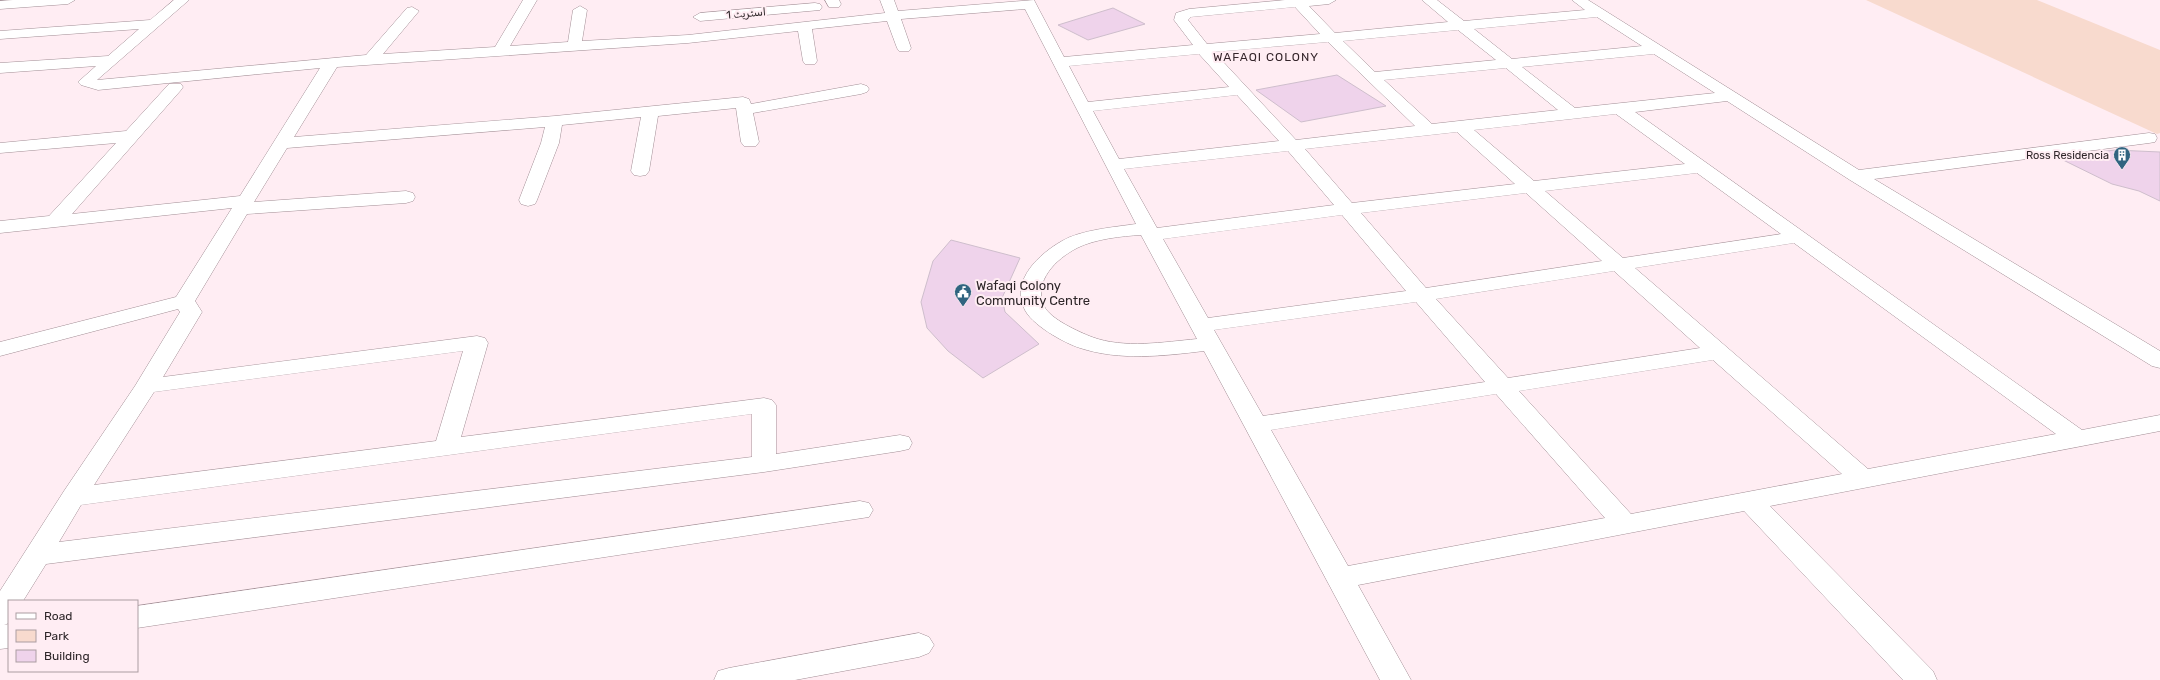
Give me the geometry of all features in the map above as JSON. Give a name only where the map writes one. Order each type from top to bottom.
[{"type":"street","points":[[0,5],[68,0]]},
{"type":"street","points":[[182,0],[86,82],[98,84],[371,59],[701,38],[892,16],[1028,3],[1058,62],[1150,232],[1396,680]]},
{"type":"street","points":[[500,50],[530,0]]},
{"type":"street","points":[[887,0],[904,48]]},
{"type":"street","points":[[1329,0],[1296,1],[1189,13],[1181,16],[1181,20],[1204,50],[1292,145],[1421,295],[1625,524]]},
{"type":"street","points":[[1428,0],[1572,114]]},
{"type":"street","points":[[1579,0],[1856,176],[2160,361]]},
{"type":"street","points":[[1296,1],[1372,77],[1428,130]]},
{"type":"street","name":"اسٹریٹ 1","points":[[701,38],[700,11],[815,7]]},
{"type":"street","points":[[574,47],[580,10]]},
{"type":"street","points":[[371,59],[412,11]]},
{"type":"street","points":[[1058,62],[1204,50],[1599,13]]},
{"type":"street","points":[[0,35],[155,24]]},
{"type":"street","points":[[805,27],[810,61]]},
{"type":"street","points":[[1372,77],[1658,49]]},
{"type":"street","points":[[0,68],[113,60]]},
{"type":"street","points":[[0,349],[184,301],[332,62]]},
{"type":"street","points":[[54,221],[175,87]]},
{"type":"street","points":[[744,110],[861,88]]},
{"type":"street","points":[[1083,107],[1242,90]]},
{"type":"street","points":[[1115,165],[1730,96]]},
{"type":"street","points":[[283,142],[555,121],[742,102],[750,142]]},
{"type":"street","points":[[1619,108],[2079,439]]},
{"type":"street","points":[[640,170],[650,112]]},
{"type":"street","points":[[528,200],[550,144],[555,121]]},
{"type":"street","points":[[1460,126],[1863,479]]},
{"type":"street","points":[[0,148],[132,136]]},
{"type":"street","points":[[1856,176],[2149,138]]},
{"type":"street","points":[[1700,167],[1150,232],[1101,234],[1070,244],[1045,261],[1031,285],[1034,308],[1055,328],[1087,343],[1120,349],[1162,349],[1206,334],[1421,295],[1798,237]]},
{"type":"street","points":[[0,227],[244,205],[406,197]]},
{"type":"street","points":[[10,600],[73,497],[146,386],[191,312],[184,301]]},
{"type":"street","points":[[146,386],[477,343],[446,447]]},
{"type":"street","points":[[2130,343],[2160,354]]},
{"type":"street","points":[[1256,424],[1718,352]]},
{"type":"street","points":[[73,497],[764,405],[764,464]]},
{"type":"street","points":[[1340,578],[2160,423]]},
{"type":"street","points":[[38,555],[764,464],[900,443]]},
{"type":"street","points":[[1750,501],[1922,680]]},
{"type":"street","points":[[138,617],[860,510]]},
{"type":"street","points":[[0,615],[8,602]]},
{"type":"street","points":[[729,680],[919,645]]},
{"type":"green space","points":[[1866,0],[2037,0],[2160,50],[2160,133],[2157,134]]},
{"type":"building","points":[[1113,8],[1145,24],[1088,40],[1058,25]]},
{"type":"building","points":[[1337,75],[1386,106],[1301,122],[1256,90]]},
{"type":"building","name":"Ross Residencia","points":[[2115,150],[2160,152],[2160,201],[2139,191],[2112,184],[2057,157]]},
{"type":"building","name":"Wafaqi Colony Community Centre","points":[[951,240],[1020,258],[1002,298],[1005,312],[1039,344],[983,378],[948,351],[927,328],[921,302],[933,261]]},
{"type":"place","name":"Ross Residencia","points":[[2122,170]]},
{"type":"place","name":"Wafaqi Colony Community Centre","points":[[963,307]]},
{"type":"district","name":"WAFAQI COLONY","points":[[1266,57]]}]
